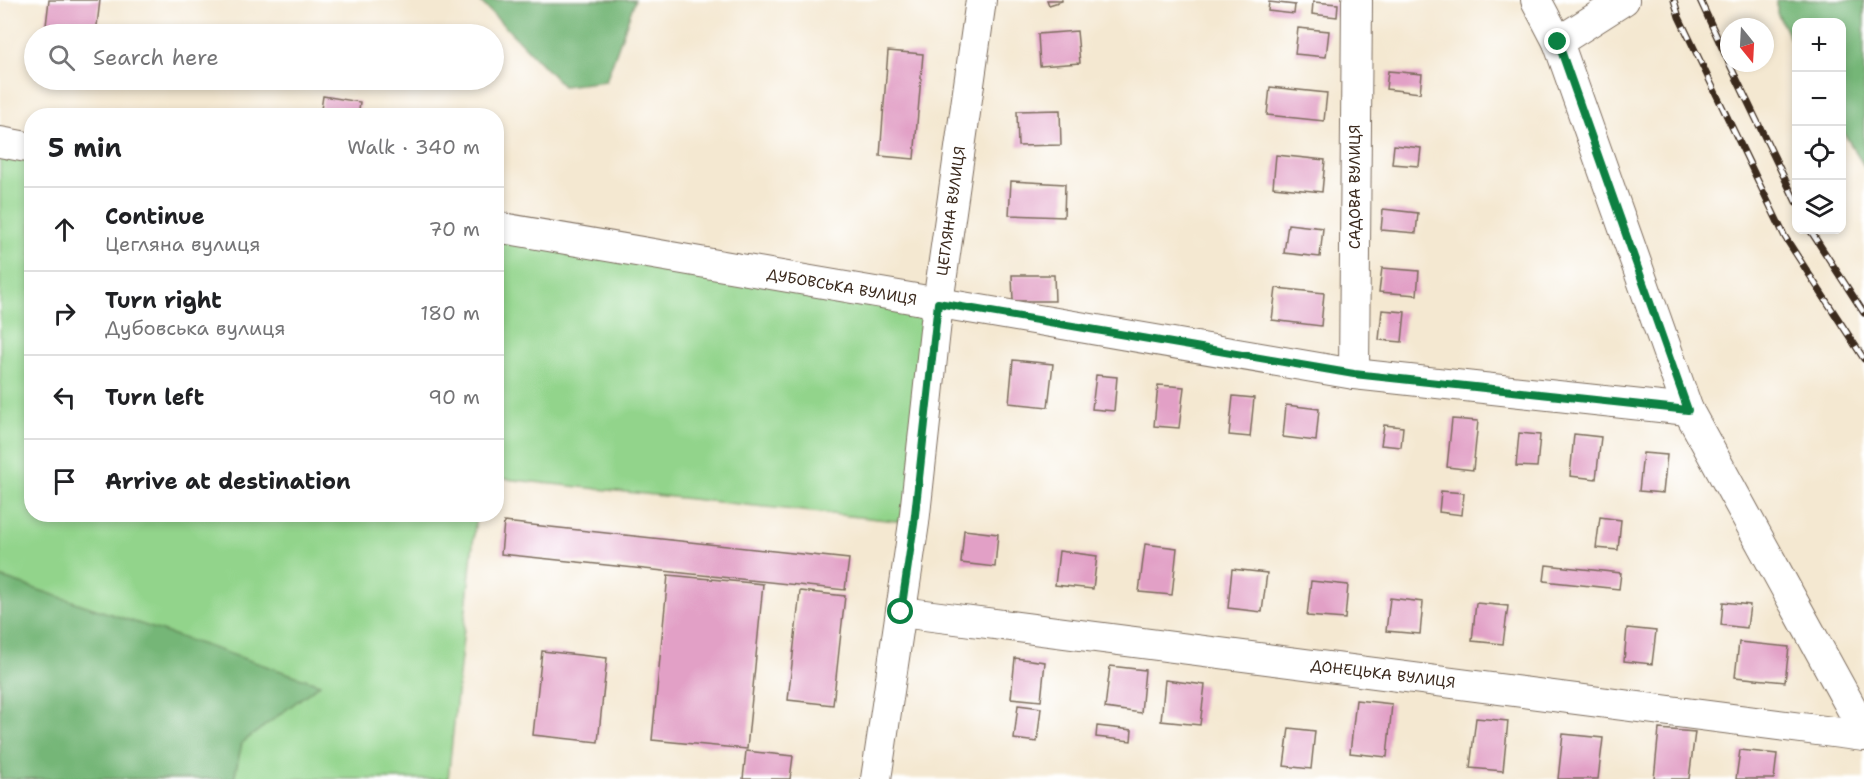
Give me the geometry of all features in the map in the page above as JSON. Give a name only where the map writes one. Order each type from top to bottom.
[{"type":"street","name":"ЦЕГЛЯНА ВУЛИЦЯ","points":[[876,779],[914,524],[938,303],[981,0]]},
{"type":"street","name":"САДОВА ВУЛИЦЯ","points":[[1354,374],[1357,0]]},
{"type":"street","points":[[1536,0],[1558,42],[1688,410],[1864,731]]},
{"type":"street","points":[[1558,42],[1624,0]]},
{"type":"street","points":[[0,142],[24,146]]},
{"type":"street","name":"ДУБОВСЬКА ВУЛИЦЯ","points":[[504,228],[1354,374],[1688,410]]},
{"type":"street","name":"ДОНЕЦЬКА ВУЛИЦЯ","points":[[901,612],[1864,736]]},
{"type":"green space","points":[[479,0],[635,0],[606,81],[563,86]]},
{"type":"green space","points":[[1777,0],[1864,0],[1864,166],[1846,137],[1846,18],[1792,18],[1792,42],[1777,13]]},
{"type":"green space","points":[[0,142],[24,147],[24,522],[475,522],[448,779],[0,779]]},
{"type":"green space","points":[[504,228],[938,303],[914,523],[504,479]]},
{"type":"green space","points":[[0,577],[320,684],[242,743],[234,779],[0,779]]},
{"type":"building","points":[[49,0],[100,0],[97,24],[46,24]]},
{"type":"building","points":[[1047,0],[1062,0],[1062,1],[1049,5]]},
{"type":"building","points":[[1269,2],[1295,5],[1294,14],[1268,11]]},
{"type":"building","points":[[1313,2],[1338,4],[1337,17],[1312,14]]},
{"type":"building","points":[[1298,28],[1329,31],[1326,57],[1295,54]]},
{"type":"building","points":[[1077,31],[1080,63],[1040,66],[1038,34]]},
{"type":"building","points":[[888,51],[923,54],[914,159],[880,156]]},
{"type":"building","points":[[1388,71],[1422,74],[1420,93],[1386,89]]},
{"type":"building","points":[[1270,87],[1327,93],[1324,121],[1267,115]]},
{"type":"building","points":[[323,96],[360,102],[359,108],[321,108]]},
{"type":"building","points":[[1060,110],[1061,145],[1018,146],[1017,111]]},
{"type":"building","points":[[1394,145],[1421,148],[1419,166],[1392,164]]},
{"type":"building","points":[[1276,155],[1325,160],[1322,192],[1273,187]]},
{"type":"building","points":[[1011,181],[1065,184],[1064,217],[1009,215]]},
{"type":"building","points":[[1383,209],[1418,213],[1416,233],[1381,230]]},
{"type":"building","points":[[1288,224],[1323,228],[1320,257],[1284,253]]},
{"type":"building","points":[[1382,268],[1419,271],[1417,295],[1379,292]]},
{"type":"building","points":[[1012,275],[1054,275],[1055,301],[1013,301]]},
{"type":"building","points":[[1276,288],[1324,293],[1321,326],[1272,320]]},
{"type":"building","points":[[1382,310],[1405,312],[1402,342],[1379,340]]},
{"type":"building","points":[[1013,360],[1053,364],[1048,407],[1009,403]]},
{"type":"building","points":[[1096,375],[1117,377],[1114,411],[1092,409]]},
{"type":"building","points":[[1158,385],[1184,387],[1179,428],[1154,426]]},
{"type":"building","points":[[1233,396],[1254,398],[1250,437],[1229,435]]},
{"type":"building","points":[[1286,405],[1319,409],[1316,441],[1283,437]]},
{"type":"building","points":[[1452,419],[1478,421],[1473,470],[1447,467]]},
{"type":"building","points":[[1384,425],[1403,427],[1401,447],[1381,445]]},
{"type":"building","points":[[1519,433],[1540,435],[1537,467],[1516,466]]},
{"type":"building","points":[[1574,434],[1601,437],[1596,479],[1570,476]]},
{"type":"building","points":[[1643,453],[1667,455],[1663,493],[1639,491]]},
{"type":"building","points":[[1441,491],[1464,493],[1462,515],[1439,512]]},
{"type":"building","points":[[1600,517],[1621,520],[1618,550],[1596,548]]},
{"type":"building","points":[[504,522],[849,559],[845,590],[501,554]]},
{"type":"building","points":[[964,530],[998,534],[995,567],[961,563]]},
{"type":"building","points":[[1145,544],[1177,548],[1172,595],[1139,592]]},
{"type":"building","points":[[1059,551],[1097,556],[1093,589],[1055,585]]},
{"type":"building","points":[[1546,565],[1621,573],[1619,589],[1544,581]]},
{"type":"building","points":[[1232,569],[1267,573],[1262,612],[1228,608]]},
{"type":"building","points":[[668,575],[763,584],[747,749],[652,740]]},
{"type":"building","points":[[1311,581],[1348,585],[1345,619],[1307,616]]},
{"type":"building","points":[[800,591],[845,596],[833,705],[788,700]]},
{"type":"building","points":[[1390,598],[1423,602],[1420,634],[1386,631]]},
{"type":"building","points":[[1723,602],[1750,605],[1747,628],[1721,625]]},
{"type":"building","points":[[1476,603],[1508,606],[1503,644],[1472,641]]},
{"type":"building","points":[[1627,628],[1656,631],[1652,664],[1624,661]]},
{"type":"building","points":[[1739,642],[1789,647],[1785,682],[1735,677]]},
{"type":"building","points":[[542,651],[607,658],[598,742],[533,735]]},
{"type":"building","points":[[1015,658],[1045,662],[1041,701],[1011,698]]},
{"type":"building","points":[[1110,666],[1145,670],[1141,713],[1105,708]]},
{"type":"building","points":[[1165,680],[1205,685],[1200,725],[1161,721]]},
{"type":"building","points":[[1356,700],[1392,704],[1387,757],[1350,753]]},
{"type":"building","points":[[1018,705],[1041,708],[1037,742],[1014,739]]},
{"type":"building","points":[[1476,718],[1508,721],[1503,771],[1470,768]]},
{"type":"building","points":[[1097,726],[1132,730],[1131,741],[1096,737]]},
{"type":"building","points":[[1289,728],[1315,731],[1311,769],[1284,766]]},
{"type":"building","points":[[1659,729],[1695,732],[1689,779],[1654,779]]},
{"type":"building","points":[[1563,734],[1603,738],[1598,779],[1558,779]]},
{"type":"building","points":[[1740,750],[1777,754],[1774,779],[1736,779]]},
{"type":"building","points":[[746,751],[793,756],[790,779],[743,779]]},
{"type":"railway","points":[[1674,0],[1679,17],[1785,237],[1864,359]]},
{"type":"railway","points":[[1700,0],[1720,43]]},
{"type":"railway","points":[[1733,72],[1792,194]]},
{"type":"railway","points":[[1813,234],[1864,313]]},
{"type":"route","points":[[901,612],[914,524],[938,303],[1354,374],[1688,410],[1558,42]]}]
